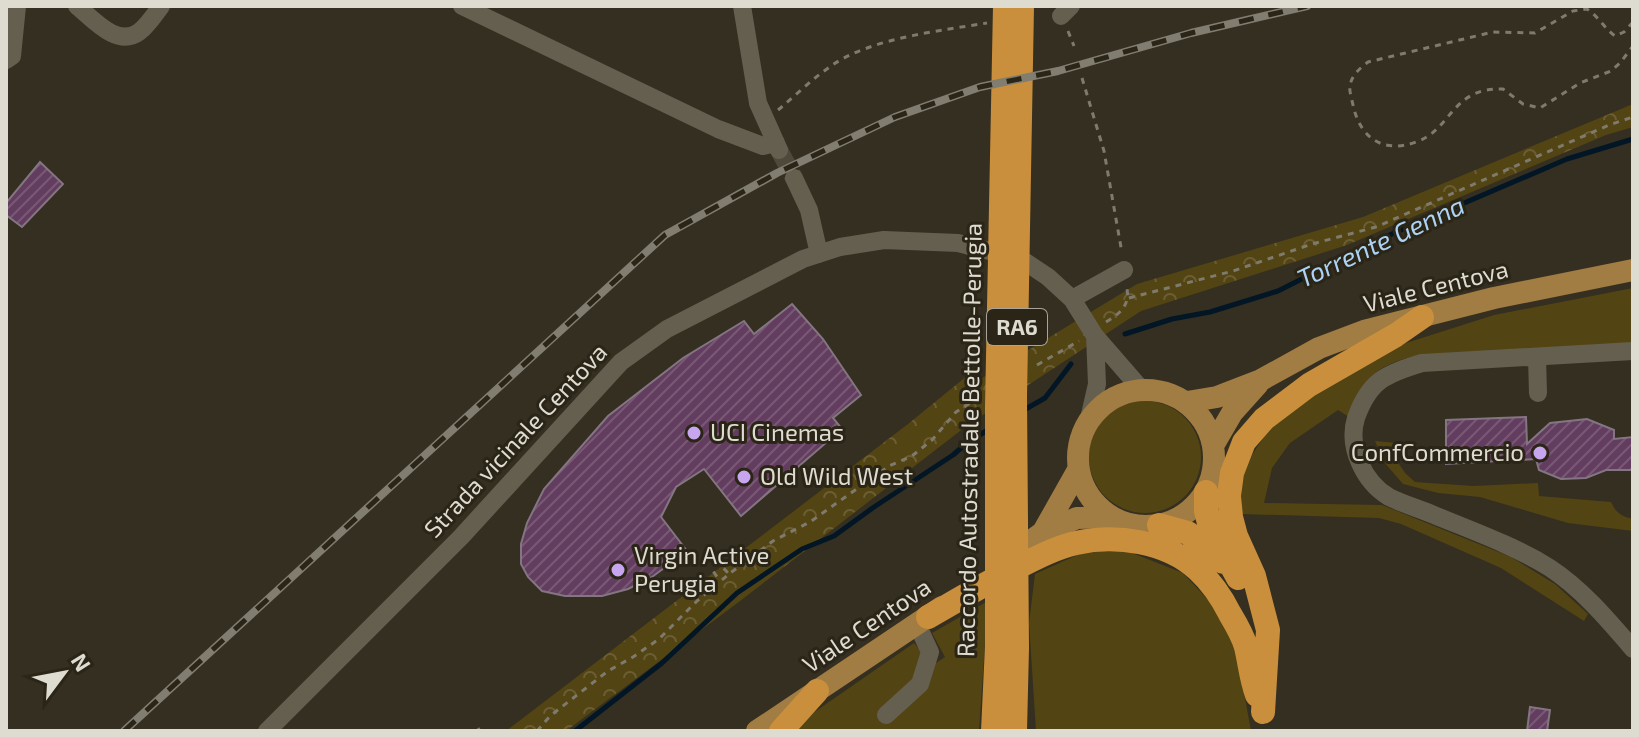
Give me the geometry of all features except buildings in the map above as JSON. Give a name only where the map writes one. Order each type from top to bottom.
[{"type":"highway","name":"RA6","points":[[1015,731],[1003,652],[1015,397],[1022,6]]},
{"type":"highway","name":"Raccordo Autostradale Bettolle-Perugia","points":[[993,731],[1003,652],[997,407],[997,14]]},
{"type":"highway","points":[[1264,722],[1268,630],[1257,584],[1236,536],[1229,496],[1232,473],[1244,442],[1264,419],[1309,385],[1422,317]]},
{"type":"highway","points":[[1206,492],[1210,527],[1254,612],[1264,722]]},
{"type":"highway","points":[[1159,525],[1188,533],[1216,554],[1236,575]]},
{"type":"highway","points":[[922,621],[978,587],[1045,553],[1074,543],[1102,538],[1151,544],[1195,567],[1229,612],[1245,644],[1264,722]]},
{"type":"highway","points":[[984,731],[987,702],[1003,652]]},
{"type":"highway","points":[[1003,652],[1026,691],[1026,731]]},
{"type":"highway","points":[[781,731],[817,691]]},
{"type":"main road","name":"Viale Centova","points":[[1261,380],[1319,348],[1364,331],[1494,298],[1633,270]]},
{"type":"main road","points":[[1187,402],[1217,397],[1261,380]]},
{"type":"main road","points":[[1214,444],[1232,413],[1261,380]]},
{"type":"main road","points":[[1141,389],[1173,394],[1187,402],[1204,421],[1214,444],[1212,477],[1194,508],[1178,519],[1143,526],[1127,524],[1096,505],[1078,470],[1077,452],[1089,419],[1111,399],[1141,389]]},
{"type":"main road","points":[[1043,532],[1078,470]]},
{"type":"main road","points":[[1043,532],[1077,518],[1112,517]]},
{"type":"main road","name":"Viale Centova","points":[[757,731],[922,621],[1043,532]]},
{"type":"street","points":[[6,60],[12,56],[17,6]]},
{"type":"street","points":[[77,6],[114,35],[126,37],[138,33],[161,6]]},
{"type":"street","points":[[462,6],[718,129],[763,146],[778,147],[758,103],[742,6]]},
{"type":"street","points":[[794,178],[809,210],[819,254]]},
{"type":"street","name":"Strada vicinale Centova","points":[[267,731],[461,537],[621,362],[667,329],[803,259],[840,247],[884,240],[958,243],[1021,259],[1048,277],[1072,299],[1092,334],[1141,389]]},
{"type":"street","points":[[1072,299],[1124,270]]},
{"type":"street","points":[[1089,419],[1097,384],[1092,334]]},
{"type":"street","points":[[1633,351],[1422,363],[1399,370],[1377,382],[1363,399],[1354,425],[1359,462],[1366,475],[1388,496],[1521,552],[1552,569],[1582,593],[1633,649]]},
{"type":"street","points":[[1537,357],[1538,393]]},
{"type":"street","points":[[886,715],[920,684],[930,652],[922,621]]},
{"type":"path","points":[[1633,22],[1615,36],[1605,29],[1599,17],[1587,9],[1573,11],[1535,33],[1493,32],[1368,62],[1356,71],[1350,86],[1357,120],[1367,136],[1390,148],[1417,142],[1432,134],[1465,98],[1484,90],[1503,89],[1523,104],[1540,108],[1580,83],[1611,71],[1633,46]]},
{"type":"path","points":[[1066,11],[1074,46]]},
{"type":"path","points":[[766,121],[832,65],[874,45],[997,14]]},
{"type":"path","points":[[1082,78],[1104,151],[1124,270]]},
{"type":"path","points":[[1030,369],[1092,334],[1120,314],[1129,298],[1233,271],[1312,244],[1376,227],[1633,117]]},
{"type":"path","points":[[537,731],[550,716],[608,671],[659,639],[729,574],[773,541],[810,522],[889,466],[912,456],[932,440],[956,412],[978,398]]},
{"type":"path","points":[[710,549],[729,574]]},
{"type":"path","points":[[715,559],[713,571],[720,581]]},
{"type":"green space","points":[[1633,104],[1633,127],[1606,135],[1347,245],[1141,311],[969,424],[566,731],[506,731],[973,371],[979,380],[1137,284],[1363,217]]},
{"type":"green space","points":[[1633,288],[1633,344],[1422,355],[1384,367],[1359,392],[1349,417],[1338,410],[1290,443],[1272,468],[1264,503],[1382,505],[1511,557],[1555,584],[1588,614],[1584,621],[1501,568],[1401,524],[1379,518],[1241,514],[1242,480],[1252,455],[1269,429],[1312,392],[1406,343],[1494,315]]},
{"type":"green space","points":[[1145,401],[1166,405],[1185,417],[1197,436],[1201,457],[1197,478],[1185,497],[1166,509],[1145,513],[1124,509],[1105,497],[1093,478],[1089,457],[1093,436],[1105,417],[1124,405]]},
{"type":"green space","points":[[1375,441],[1398,443],[1399,464],[1415,482],[1473,486],[1538,483],[1539,496],[1611,502],[1619,514],[1633,519],[1633,531],[1568,523],[1480,497],[1438,493],[1403,484],[1384,462]]},
{"type":"green space","points":[[1086,551],[1127,551],[1183,573],[1225,618],[1238,659],[1251,731],[1036,731],[1029,623],[1035,574]]},
{"type":"green space","points":[[988,601],[979,731],[794,731],[803,720],[914,643],[933,665],[945,657],[932,633]]},
{"type":"waterway","name":"Torrente Genna","points":[[1125,334],[1278,291],[1385,237],[1567,159],[1633,139]]},
{"type":"waterway","name":"Torrente Genna","points":[[1024,410],[1045,398],[1071,364]]},
{"type":"waterway","name":"Torrente Genna","points":[[575,731],[662,663],[737,593],[802,549],[834,536],[991,428]]},
{"type":"tunnel","points":[[779,150],[794,178]]},
{"type":"railway","points":[[124,731],[665,235],[777,173],[895,117],[980,87],[1058,71],[1191,33],[1307,6]]},
{"type":"place","name":"UCI Cinemas","points":[[694,433]]},
{"type":"place","name":"ConfCommercio","points":[[1540,453]]},
{"type":"place","name":"Old Wild West","points":[[744,477]]},
{"type":"place","name":"Virgin Active Perugia","points":[[618,570]]}]
